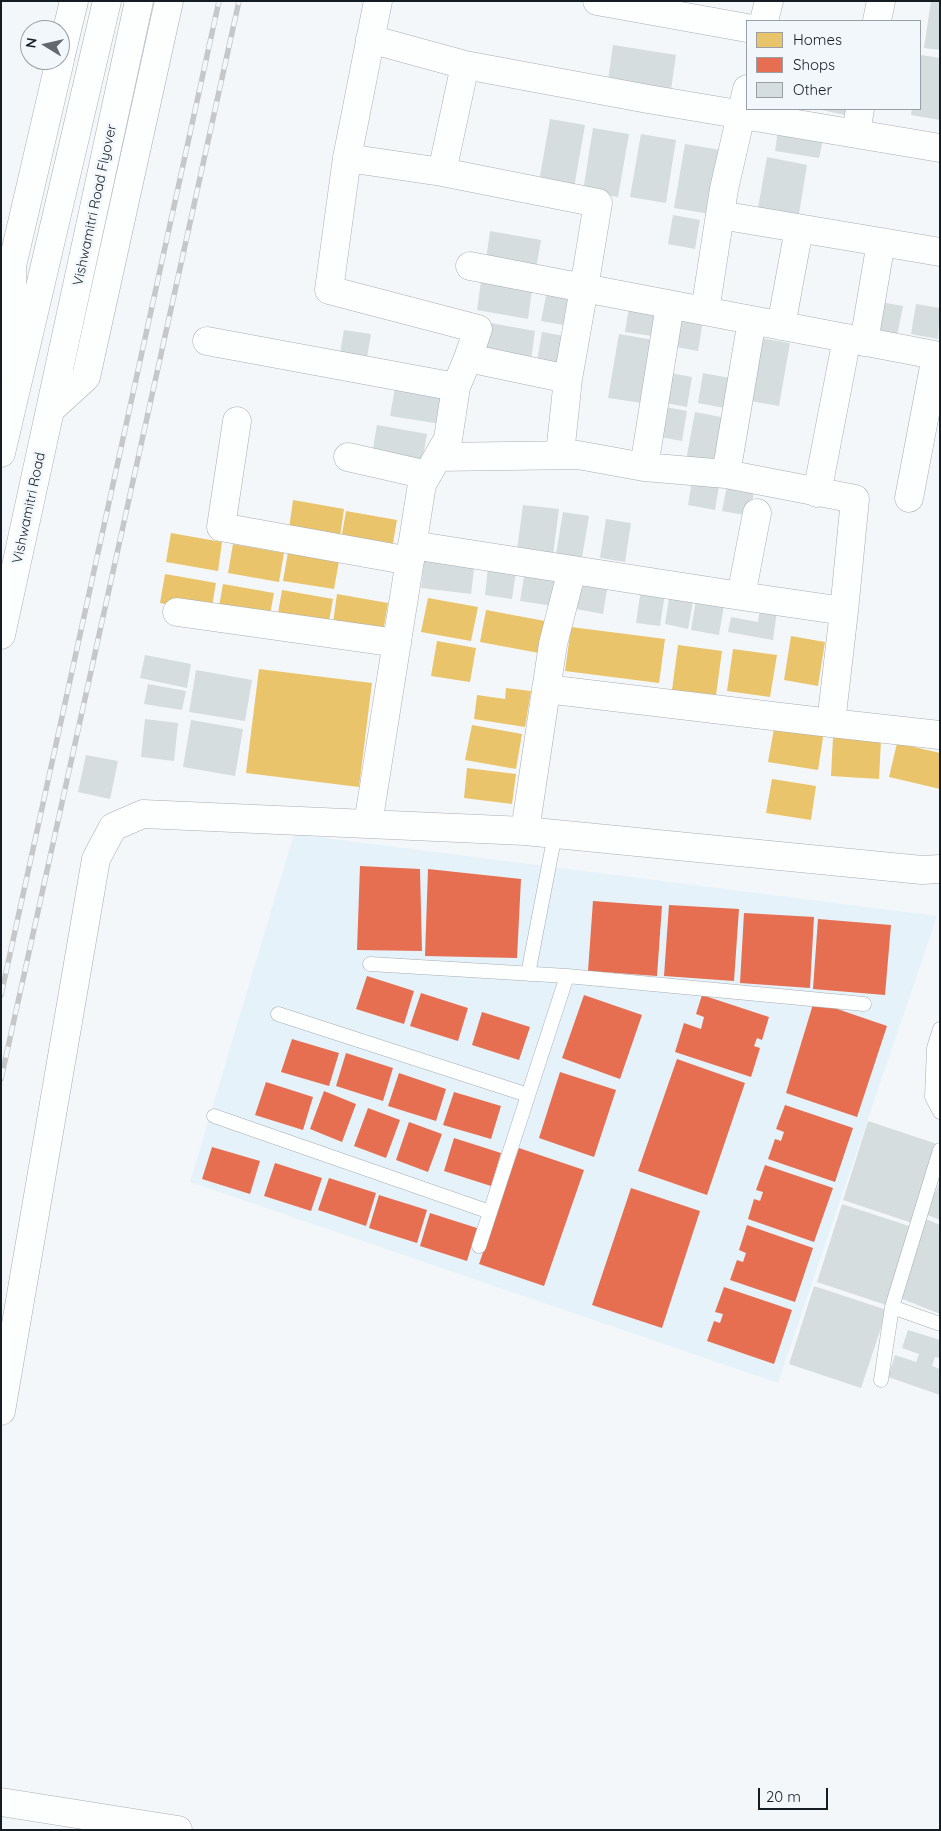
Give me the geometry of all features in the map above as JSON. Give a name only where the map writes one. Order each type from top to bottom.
[{"type":"street","points":[[69,20],[74,1]]},
{"type":"street","points":[[1,453],[107,1]]},
{"type":"street","name":"Vishwamitri Road Flyover","points":[[51,409],[139,1]]},
{"type":"street","points":[[51,409],[86,377],[169,1]]},
{"type":"street","points":[[368,824],[422,484],[448,439],[456,386],[478,329],[329,290],[347,158],[378,1]]},
{"type":"street","points":[[597,1],[746,28]]},
{"type":"street","points":[[764,20],[769,1]]},
{"type":"street","points":[[877,20],[881,1]]},
{"type":"street","points":[[370,39],[465,65],[744,102],[724,189],[705,311]]},
{"type":"street","points":[[442,172],[465,65]]},
{"type":"street","points":[[12,407],[12,266],[58,70]]},
{"type":"street","points":[[792,110],[858,121],[940,148]]},
{"type":"street","points":[[347,158],[442,172],[598,204],[568,379],[560,454]]},
{"type":"street","points":[[720,215],[940,252]]},
{"type":"street","points":[[781,326],[799,229]]},
{"type":"street","points":[[817,493],[881,242]]},
{"type":"street","points":[[470,266],[938,356],[910,498]]},
{"type":"street","points":[[644,467],[670,305]]},
{"type":"street","points":[[726,474],[752,320]]},
{"type":"street","points":[[207,341],[456,386]]},
{"type":"street","points":[[468,358],[568,379]]},
{"type":"street","name":"Vishwamitri Road","points":[[1,635],[51,409]]},
{"type":"street","points":[[237,421],[221,527],[411,553],[572,570],[844,611]]},
{"type":"street","points":[[348,457],[432,466],[560,454],[578,455],[644,467],[726,474],[855,500],[831,723]]},
{"type":"street","points":[[741,596],[758,513]]},
{"type":"street","points":[[525,831],[553,644],[572,570]]},
{"type":"street","points":[[177,612],[396,644]]},
{"type":"street","points":[[546,689],[940,735]]},
{"type":"street","points":[[1,1411],[96,859],[113,826],[143,814],[525,831],[912,869],[940,869]]},
{"type":"street","points":[[1,1802],[178,1830]]},
{"type":"lane","points":[[528,974],[555,834]]},
{"type":"lane","points":[[370,964],[567,976],[864,1004]]},
{"type":"lane","points":[[479,1246],[567,976]]},
{"type":"lane","points":[[278,1014],[528,1095]]},
{"type":"lane","points":[[940,1029],[934,1048],[932,1096],[940,1112]]},
{"type":"lane","points":[[214,1116],[490,1212]]},
{"type":"lane","points":[[881,1380],[892,1307],[940,1150]]},
{"type":"lane","points":[[892,1307],[940,1324]]},
{"type":"shaded area","points":[[294,834],[937,916],[778,1383],[190,1182]]},
{"type":"building: Homes","points":[[293,500],[344,509],[340,537],[289,529]]},
{"type":"building: Homes","points":[[346,511],[397,520],[392,549],[341,540]]},
{"type":"building: Homes","points":[[171,533],[222,542],[218,571],[166,562]]},
{"type":"building: Homes","points":[[233,544],[284,553],[279,582],[228,573]]},
{"type":"building: Homes","points":[[288,552],[339,561],[334,589],[283,581]]},
{"type":"building: Homes","points":[[165,574],[216,583],[211,612],[160,603]]},
{"type":"building: Homes","points":[[223,584],[274,593],[269,620],[218,612]]},
{"type":"building: Homes","points":[[282,590],[333,599],[328,627],[277,619]]},
{"type":"building: Homes","points":[[337,594],[388,603],[383,632],[333,623]]},
{"type":"building: Homes","points":[[428,598],[478,607],[471,641],[421,632]]},
{"type":"building: Homes","points":[[486,610],[545,621],[539,653],[480,642]]},
{"type":"building: Homes","points":[[571,627],[665,639],[659,683],[565,671]]},
{"type":"building: Homes","points":[[791,636],[825,642],[818,686],[784,680]]},
{"type":"building: Homes","points":[[437,641],[476,648],[470,682],[431,676]]},
{"type":"building: Homes","points":[[678,645],[722,651],[716,695],[672,690]]},
{"type":"building: Homes","points":[[733,649],[777,655],[770,697],[727,691]]},
{"type":"building: Homes","points":[[259,669],[372,683],[359,787],[246,773]]},
{"type":"building: Homes","points":[[506,688],[531,691],[525,727],[474,719],[477,695],[505,699]]},
{"type":"building: Homes","points":[[775,723],[824,731],[818,770],[768,762]]},
{"type":"building: Homes","points":[[472,725],[522,734],[516,769],[465,760]]},
{"type":"building: Homes","points":[[833,737],[881,740],[879,779],[831,776]]},
{"type":"building: Homes","points":[[897,743],[940,753],[940,789],[889,777]]},
{"type":"building: Homes","points":[[467,768],[516,774],[512,804],[464,798]]},
{"type":"building: Homes","points":[[772,779],[816,786],[811,820],[766,813]]},
{"type":"building: Shops","points":[[360,866],[420,869],[422,951],[357,950]]},
{"type":"building: Shops","points":[[428,869],[521,879],[517,958],[425,956]]},
{"type":"building: Shops","points":[[593,901],[662,906],[657,976],[588,971]]},
{"type":"building: Shops","points":[[669,905],[739,909],[734,981],[664,976]]},
{"type":"building: Shops","points":[[744,913],[814,917],[810,988],[740,983]]},
{"type":"building: Shops","points":[[818,919],[891,925],[885,995],[813,989]]},
{"type":"building: Shops","points":[[367,976],[414,991],[404,1024],[356,1009]]},
{"type":"building: Shops","points":[[421,993],[468,1008],[458,1041],[410,1026]]},
{"type":"building: Shops","points":[[584,995],[642,1015],[620,1079],[562,1058]]},
{"type":"building: Shops","points":[[702,995],[769,1017],[762,1040],[757,1038],[754,1046],[760,1048],[751,1077],[675,1052],[684,1023],[701,1029],[704,1017],[696,1014]]},
{"type":"building: Shops","points":[[814,1001],[887,1026],[857,1117],[786,1093]]},
{"type":"building: Shops","points":[[482,1012],[530,1027],[519,1060],[472,1045]]},
{"type":"building: Shops","points":[[292,1039],[339,1053],[329,1086],[281,1072]]},
{"type":"building: Shops","points":[[346,1053],[393,1068],[383,1101],[336,1086]]},
{"type":"building: Shops","points":[[677,1059],[745,1083],[707,1195],[638,1171]]},
{"type":"building: Shops","points":[[560,1072],[616,1090],[594,1157],[539,1138]]},
{"type":"building: Shops","points":[[399,1073],[446,1089],[436,1121],[388,1106]]},
{"type":"building: Shops","points":[[266,1082],[313,1097],[303,1130],[255,1115]]},
{"type":"building: Shops","points":[[324,1091],[356,1104],[342,1142],[310,1129]]},
{"type":"building: Shops","points":[[454,1092],[501,1106],[491,1139],[443,1125]]},
{"type":"building: Shops","points":[[785,1105],[853,1128],[835,1182],[768,1159],[775,1139],[781,1141],[784,1132],[776,1129]]},
{"type":"building: Shops","points":[[368,1108],[400,1120],[386,1158],[354,1146]]},
{"type":"building: Shops","points":[[409,1122],[442,1134],[428,1172],[396,1160]]},
{"type":"building: Shops","points":[[454,1138],[501,1153],[491,1186],[444,1171]]},
{"type":"building: Shops","points":[[212,1147],[260,1161],[250,1194],[202,1179]]},
{"type":"building: Shops","points":[[519,1148],[584,1170],[544,1286],[479,1264]]},
{"type":"building: Shops","points":[[275,1163],[322,1178],[311,1211],[264,1196]]},
{"type":"building: Shops","points":[[765,1165],[833,1188],[814,1242],[748,1219],[754,1199],[760,1201],[763,1192],[756,1190]]},
{"type":"building: Shops","points":[[329,1178],[376,1193],[366,1226],[318,1210]]},
{"type":"building: Shops","points":[[631,1188],[700,1211],[662,1328],[592,1305]]},
{"type":"building: Shops","points":[[379,1195],[427,1210],[417,1243],[369,1228]]},
{"type":"building: Shops","points":[[430,1213],[477,1228],[467,1261],[420,1246]]},
{"type":"building: Shops","points":[[747,1225],[813,1248],[795,1302],[730,1280],[737,1260],[743,1262],[746,1253],[739,1250]]},
{"type":"building: Shops","points":[[724,1287],[792,1310],[774,1364],[707,1341],[714,1321],[720,1323],[723,1314],[715,1312]]},
{"type":"building: Other","points":[[931,1],[940,1],[940,50],[924,48]]},
{"type":"building: Other","points":[[613,45],[676,55],[671,90],[608,80]]},
{"type":"building: Other","points":[[921,55],[940,58],[940,120],[911,115],[912,110],[921,110]]},
{"type":"building: Other","points":[[822,110],[846,110],[845,115]]},
{"type":"building: Other","points":[[550,119],[585,125],[574,188],[539,182]]},
{"type":"building: Other","points":[[779,123],[825,131],[819,158],[775,151]]},
{"type":"building: Other","points":[[593,128],[629,134],[618,197],[583,191]]},
{"type":"building: Other","points":[[641,134],[676,140],[666,203],[630,197]]},
{"type":"building: Other","points":[[685,144],[720,150],[710,214],[674,208]]},
{"type":"building: Other","points":[[767,157],[807,165],[798,220],[757,213]]},
{"type":"building: Other","points":[[673,215],[700,220],[695,249],[668,244]]},
{"type":"building: Other","points":[[490,231],[541,240],[536,269],[486,260]]},
{"type":"building: Other","points":[[481,281],[532,290],[528,319],[477,310]]},
{"type":"building: Other","points":[[547,291],[574,296],[569,326],[541,321]]},
{"type":"building: Other","points":[[875,301],[903,306],[897,336],[870,331]]},
{"type":"building: Other","points":[[630,302],[658,306],[652,336],[625,332]]},
{"type":"building: Other","points":[[916,304],[940,308],[938,339],[911,334]]},
{"type":"building: Other","points":[[676,317],[703,321],[698,351],[671,346]]},
{"type":"building: Other","points":[[485,322],[535,331],[531,360],[480,351]]},
{"type":"building: Other","points":[[344,330],[371,334],[366,364],[339,359]]},
{"type":"building: Other","points":[[542,332],[570,337],[564,366],[537,361]]},
{"type":"building: Other","points":[[619,334],[654,340],[643,403],[608,398]]},
{"type":"building: Other","points":[[754,337],[790,343],[779,406],[744,400]]},
{"type":"building: Other","points":[[665,372],[692,377],[687,407],[660,402]]},
{"type":"building: Other","points":[[703,373],[730,378],[725,408],[698,403]]},
{"type":"building: Other","points":[[395,387],[446,396],[441,424],[390,416]]},
{"type":"building: Other","points":[[660,406],[687,411],[682,441],[654,436]]},
{"type":"building: Other","points":[[695,412],[731,419],[721,472],[685,466]]},
{"type":"building: Other","points":[[377,425],[427,434],[422,462],[372,454]]},
{"type":"building: Other","points":[[693,475],[720,480],[715,510],[688,505]]},
{"type":"building: Other","points":[[728,481],[755,486],[750,516],[722,511]]},
{"type":"building: Other","points":[[523,505],[559,509],[553,555],[517,550]]},
{"type":"building: Other","points":[[563,512],[589,516],[582,558],[556,554]]},
{"type":"building: Other","points":[[606,519],[631,523],[625,562],[600,558]]},
{"type":"building: Other","points":[[425,555],[475,561],[471,594],[421,588]]},
{"type":"building: Other","points":[[488,567],[516,571],[512,599],[485,595]]},
{"type":"building: Other","points":[[525,571],[558,576],[553,606],[520,601]]},
{"type":"building: Other","points":[[581,579],[608,584],[603,614],[576,609]]},
{"type":"building: Other","points":[[641,589],[665,593],[660,626],[636,623]]},
{"type":"building: Other","points":[[670,592],[694,596],[688,629],[665,624]]},
{"type":"building: Other","points":[[696,600],[724,605],[719,635],[691,630]]},
{"type":"building: Other","points":[[760,608],[777,611],[773,640],[728,632],[731,617],[758,622]]},
{"type":"building: Other","points":[[145,655],[191,664],[187,688],[140,678]]},
{"type":"building: Other","points":[[196,670],[252,680],[245,721],[189,712]]},
{"type":"building: Other","points":[[148,684],[186,691],[182,710],[144,704]]},
{"type":"building: Other","points":[[145,719],[178,723],[174,761],[141,757]]},
{"type":"building: Other","points":[[191,720],[243,729],[235,776],[183,767]]},
{"type":"building: Other","points":[[86,755],[118,761],[110,799],[78,792]]},
{"type":"building: Other","points":[[868,1121],[940,1145],[915,1224],[843,1200]]},
{"type":"building: Other","points":[[940,1181],[940,1220],[925,1214],[931,1191],[935,1193]]},
{"type":"building: Other","points":[[842,1204],[915,1228],[892,1307],[817,1282]]},
{"type":"building: Other","points":[[926,1219],[940,1225],[940,1314],[900,1298]]},
{"type":"building: Other","points":[[814,1286],[887,1310],[861,1388],[789,1364]]},
{"type":"building: Other","points":[[908,1330],[940,1340],[940,1358],[935,1357],[932,1366],[940,1369],[940,1395],[888,1377],[895,1355],[916,1362],[919,1354],[902,1348]]},
{"type":"railway","points":[[1,995],[219,1]]},
{"type":"railway","points":[[1,1079],[239,1]]}]
